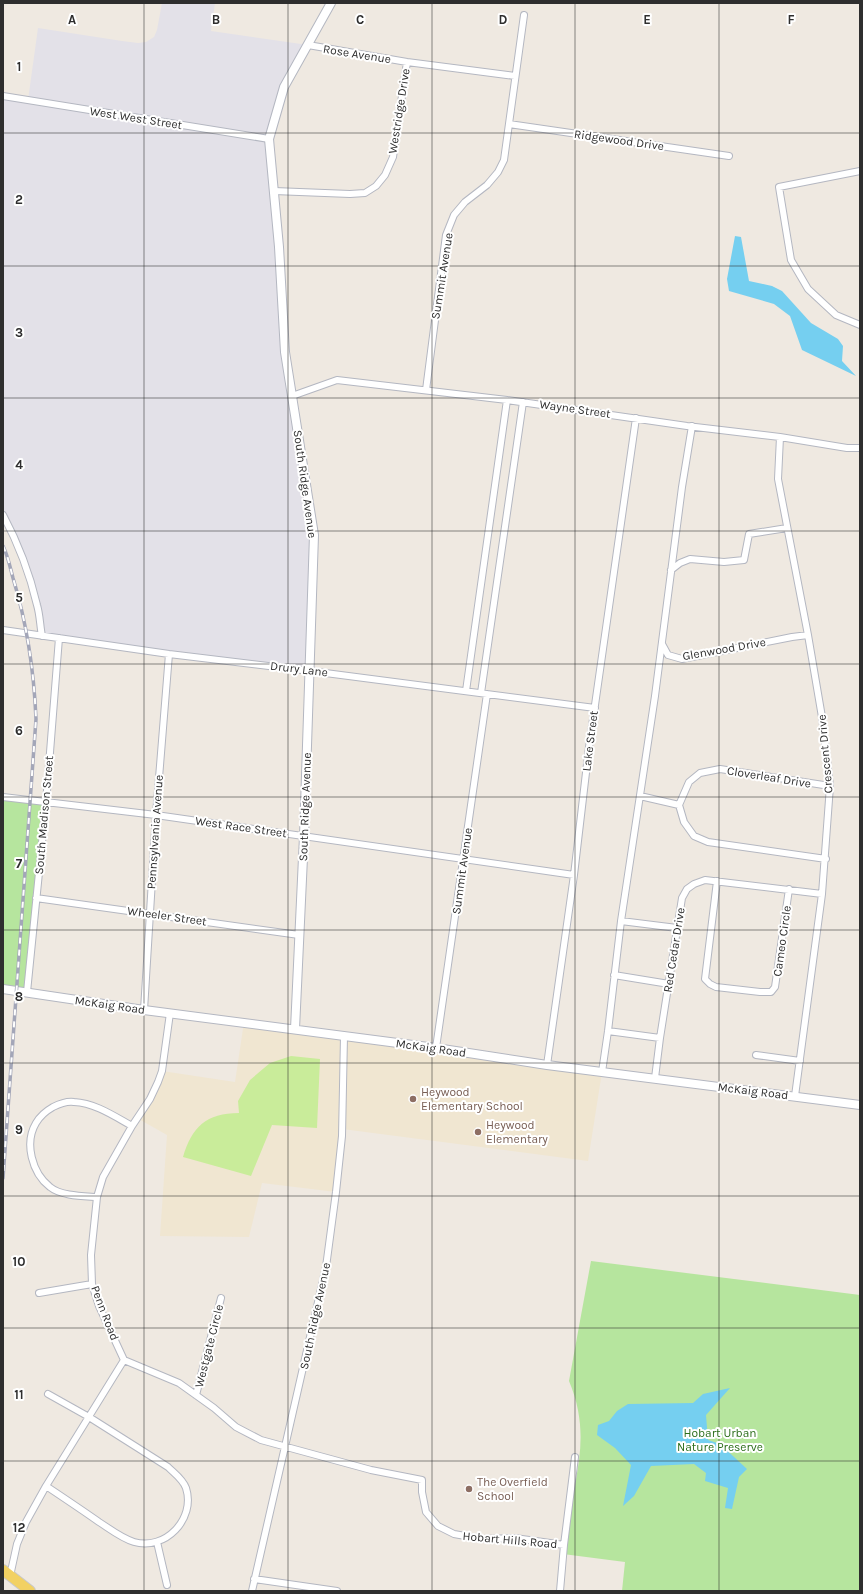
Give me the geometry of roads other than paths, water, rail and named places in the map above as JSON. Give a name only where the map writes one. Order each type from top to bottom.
[{"type":"main road","points":[[6,1573],[30,1591]]},
{"type":"street","name":"South Ridge Avenue","points":[[295,1029],[304,836],[314,535],[285,352],[269,140],[284,87],[331,3]]},
{"type":"street","name":"Summit Avenue","points":[[426,390],[446,235],[454,215],[465,202],[487,185],[498,172],[504,160],[524,15]]},
{"type":"street","name":"Rose Avenue","points":[[308,45],[407,62]]},
{"type":"street","name":"Westridge Drive","points":[[274,191],[350,194],[365,193],[376,186],[385,175],[393,157],[407,62],[515,76]]},
{"type":"street","name":"West West Street","points":[[3,96],[269,140]]},
{"type":"street","name":"Ridgewood Drive","points":[[509,124],[729,156]]},
{"type":"street","points":[[860,171],[779,187],[791,260],[808,289],[836,315],[860,326]]},
{"type":"street","name":"Wayne Street","points":[[292,396],[337,380],[523,402],[780,437],[847,448],[860,448]]},
{"type":"street","points":[[466,691],[507,400]]},
{"type":"street","name":"Summit Avenue","points":[[436,1048],[464,858],[484,694],[523,402]]},
{"type":"street","name":"Lake Street","points":[[546,1065],[574,875],[595,708],[636,418]]},
{"type":"street","points":[[602,1072],[621,921],[662,644],[682,486],[692,426]]},
{"type":"street","name":"Crescent Drive","points":[[780,437],[778,479],[822,717],[830,786],[826,859],[795,1096]]},
{"type":"street","points":[[3,515],[11,530],[28,574],[37,605],[42,636]]},
{"type":"street","points":[[671,570],[680,563],[690,559],[724,562],[744,560],[749,534],[787,528]]},
{"type":"street","name":"Drury Lane","points":[[3,630],[169,654],[595,708]]},
{"type":"street","name":"Glenwood Drive","points":[[662,644],[668,655],[682,659],[808,635]]},
{"type":"street","name":"South Madison Street","points":[[27,992],[46,803],[59,638]]},
{"type":"street","name":"Pennsylvania Avenue","points":[[144,1010],[156,815],[169,654]]},
{"type":"street","name":"Cloverleaf Drive","points":[[679,805],[689,782],[700,773],[720,769],[830,786]]},
{"type":"street","points":[[640,796],[679,805],[684,822],[694,836],[708,842],[826,859]]},
{"type":"street","name":"West Race Street","points":[[3,797],[156,815],[574,875]]},
{"type":"street","name":"Red Cedar Drive","points":[[655,1078],[682,898],[687,889],[694,884],[705,880],[822,894]]},
{"type":"street","name":"Cameo Circle","points":[[717,881],[705,979],[716,987],[760,992],[771,992],[775,987],[789,890]]},
{"type":"street","name":"Wheeler Street","points":[[36,898],[299,935]]},
{"type":"street","points":[[621,921],[677,928]]},
{"type":"street","points":[[614,975],[669,984]]},
{"type":"street","name":"McKaig Road","points":[[3,990],[27,992],[144,1010],[436,1048],[546,1065],[860,1105]]},
{"type":"street","name":"Penn Road","points":[[124,1360],[99,1306],[92,1284],[91,1255],[97,1197],[103,1177],[132,1126],[150,1099],[162,1071],[170,1013]]},
{"type":"street","points":[[608,1030],[660,1038]]},
{"type":"street","name":"South Ridge Avenue","points":[[252,1591],[327,1260],[342,1136],[344,1036]]},
{"type":"street","points":[[756,1055],[800,1061]]},
{"type":"street","points":[[97,1197],[68,1194],[50,1187],[36,1171],[30,1154],[35,1124],[44,1112],[58,1105],[73,1101],[91,1105],[132,1126]]},
{"type":"street","points":[[39,1293],[92,1284]]},
{"type":"street","name":"Westgate Circle","points":[[196,1395],[221,1298]]},
{"type":"street","points":[[6,1573],[26,1522],[46,1486],[124,1360],[179,1382],[214,1408],[236,1427],[261,1440],[285,1446]]},
{"type":"street","points":[[46,1486],[120,1536],[134,1542],[157,1542],[165,1539],[170,1536],[181,1523],[186,1512],[186,1487],[179,1477],[168,1467],[48,1394]]},
{"type":"street","name":"Hobart Hills Road","points":[[285,1446],[371,1470],[422,1480],[422,1492],[426,1512],[438,1526],[454,1534],[482,1539],[515,1538],[564,1545]]},
{"type":"street","name":"Hobart Hills Road","points":[[560,1591],[574,1457]]},
{"type":"street","points":[[157,1542],[168,1585]]},
{"type":"street","points":[[254,1579],[337,1591]]},
{"type":"water","points":[[735,236],[741,237],[749,281],[772,286],[782,291],[811,323],[838,339],[843,346],[842,361],[856,376],[802,350],[790,316],[774,304],[729,291],[727,279]]},
{"type":"water","points":[[730,1388],[706,1415],[708,1440],[720,1444],[747,1469],[739,1477],[732,1509],[725,1508],[728,1488],[705,1481],[706,1473],[694,1464],[651,1466],[634,1496],[623,1506],[631,1465],[615,1448],[597,1435],[598,1425],[609,1421],[617,1411],[628,1404],[693,1403],[703,1394]]},
{"type":"railway","points":[[3,546],[8,558],[26,630],[32,665],[36,719],[3,1178]]},
{"type":"place","name":"Heywood Elementary School","points":[[413,1099]]},
{"type":"place","name":"Heywood Elementary","points":[[478,1132]]},
{"type":"place","name":"The Overfield School","points":[[469,1489]]},
{"type":"park label","name":"Hobart Urban Nature Preserve","points":[[720,1440]]}]
